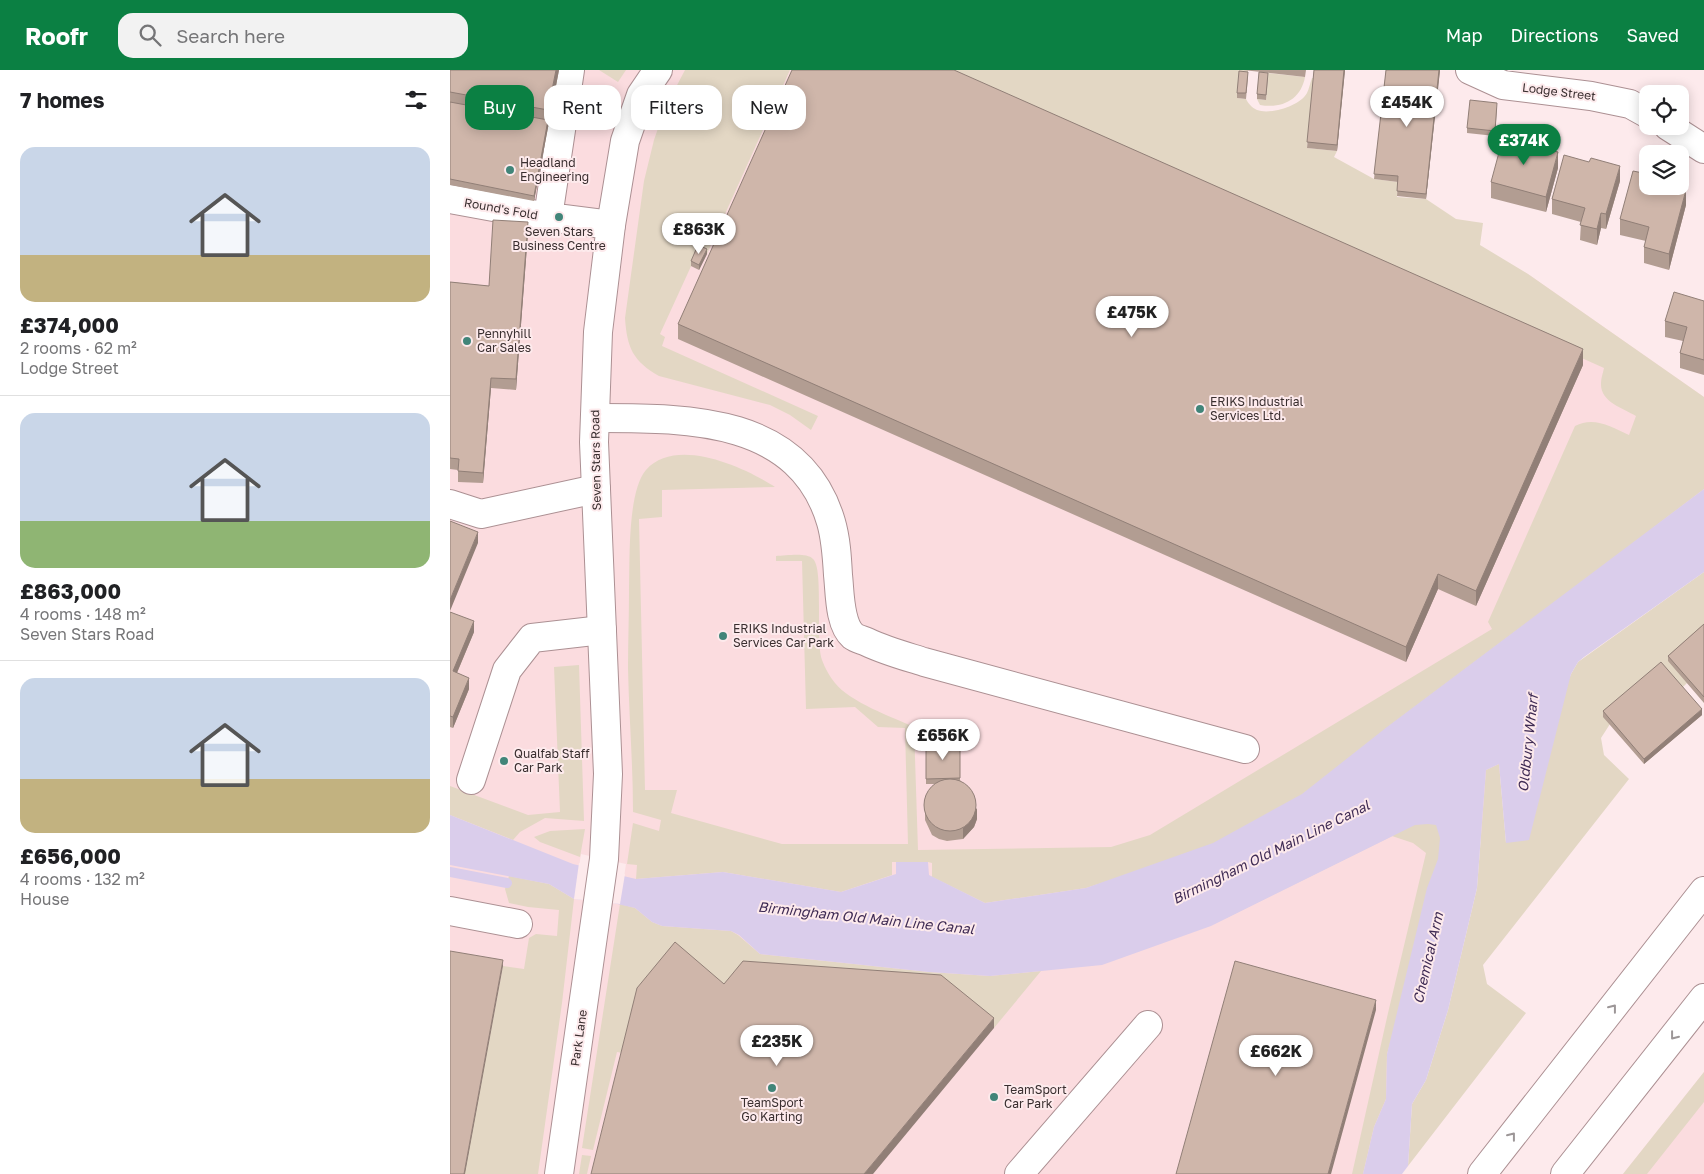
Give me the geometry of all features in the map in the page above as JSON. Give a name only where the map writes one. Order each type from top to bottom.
[{"type":"main road","points":[[548,217],[570,70]]},
{"type":"main road","name":"Seven Stars Road","points":[[604,859],[608,774],[596,489],[595,418],[598,332],[611,225],[625,141],[641,95],[658,70]]},
{"type":"main road","name":"Lodge Street","points":[[1470,70],[1503,85],[1591,96],[1630,104],[1639,109]]},
{"type":"main road","points":[[1682,135],[1704,149]]},
{"type":"main road","name":"Round's Fold","points":[[450,199],[548,217],[611,225]]},
{"type":"main road","points":[[595,418],[664,418],[705,423],[732,429],[762,439],[784,452],[800,466],[820,494],[832,522],[842,616],[852,635],[883,650],[924,662],[1245,749]]},
{"type":"main road","points":[[450,504],[480,514],[596,489]]},
{"type":"main road","points":[[471,780],[507,670],[532,638],[602,630]]},
{"type":"main road","name":"Park Lane","points":[[560,1174],[604,859]]},
{"type":"main road","points":[[1482,1174],[1704,891]]},
{"type":"main road","points":[[450,911],[518,924]]},
{"type":"main road","points":[[1565,1174],[1704,998]]},
{"type":"main road","points":[[1033,1169],[1148,1025]]},
{"type":"shaded area","points":[[450,70],[1065,70],[1528,274],[1704,397],[1704,533],[1537,659],[1377,1174],[450,1174]],"holes":[[[581,854],[626,864],[620,904],[574,899]]]},
{"type":"shaded area","points":[[599,70],[626,70],[618,82]]},
{"type":"shaded area","points":[[685,70],[790,70],[783,85],[732,85],[732,130],[763,130],[707,254],[698,251],[660,334],[665,337],[662,346],[818,416],[811,430],[790,415],[770,405],[659,376],[637,359],[630,346],[625,318],[644,181],[657,130],[722,130],[722,85],[677,85]]},
{"type":"shaded area","points":[[936,70],[1248,70],[1248,77],[1239,76],[1237,98],[1246,99],[1253,108],[1263,111],[1277,110],[1298,102],[1307,93],[1312,78],[1314,78],[1307,148],[1337,151],[1334,157],[1374,179],[1398,182],[1397,197],[1426,199],[1456,219],[1483,223],[1480,245],[1528,274],[1704,397],[1704,489],[1290,809],[1221,845],[1086,888],[985,903],[932,877],[932,863],[928,862],[892,862],[892,875],[841,892],[723,872],[636,879],[637,865],[627,864],[633,823],[659,831],[661,820],[633,812],[628,668],[629,564],[635,494],[646,470],[659,460],[674,456],[692,455],[710,458],[746,471],[775,487],[662,490],[662,517],[639,519],[645,790],[677,790],[671,813],[782,844],[908,844],[905,728],[878,727],[855,707],[806,709],[802,561],[776,561],[776,556],[801,555],[813,559],[816,565],[819,590],[820,651],[823,663],[831,678],[842,690],[861,703],[914,727],[918,850],[1111,847],[1150,835],[1492,629],[1488,622],[1575,426],[1582,423],[1596,422],[1629,435],[1636,416],[1613,404],[1604,395],[1601,383],[1604,368]]},
{"type":"shaded area","points":[[1259,72],[1305,77],[1300,91],[1290,101],[1268,106],[1260,105],[1257,99],[1266,100],[1268,79],[1259,78]]},
{"type":"shaded area","points":[[1704,572],[1704,630],[1687,683],[1680,690],[1604,717],[1610,724],[1601,738],[1604,755],[1629,779],[1483,965],[1487,984],[1526,1013],[1408,1166],[1412,1104],[1426,1080],[1448,1010],[1477,888],[1486,770],[1499,764],[1506,843],[1571,674],[1578,662]]},
{"type":"shaded area","points":[[579,665],[584,821],[545,818],[520,832],[513,840],[450,815],[450,786],[528,815],[560,812],[554,667]]},
{"type":"shaded area","points":[[1408,822],[1440,822],[1442,862],[1387,1054],[1386,1099],[1374,1127],[1363,1174],[1352,1174],[1426,853],[1413,843],[1392,836],[1224,919],[1255,895]]},
{"type":"shaded area","points":[[585,829],[580,857],[540,842],[534,837],[550,831]]},
{"type":"shaded area","points":[[509,876],[549,884],[574,899],[562,1003],[538,1174],[464,1174],[503,966],[524,969],[529,938],[536,934],[557,936],[559,910],[509,903],[505,889]]},
{"type":"shaded area","points":[[620,904],[635,908],[652,922],[662,926],[731,931],[760,954],[929,972],[990,976],[1041,971],[994,1028],[941,985],[623,1053],[617,1052],[593,1150],[582,1148]]},
{"type":"shaded area","points":[[1704,1072],[1704,1174],[1623,1174]]},
{"type":"shaded area","points":[[1704,1072],[1704,1102],[1647,1174],[1623,1174]]},
{"type":"shaded area","points":[[582,1155],[591,1156],[587,1174],[579,1174]]},
{"type":"water","points":[[1704,489],[1704,572],[1578,662],[1571,674],[1529,840],[1506,843],[1499,764],[1486,770],[1477,888],[1448,1010],[1426,1080],[1412,1104],[1408,1166],[1402,1174],[1363,1174],[1374,1127],[1386,1099],[1387,1054],[1427,888],[1438,859],[1440,838],[1436,825],[1415,825],[1211,926],[1102,965],[990,976],[929,972],[760,954],[739,935],[731,931],[662,926],[652,922],[635,908],[613,903],[574,899],[549,884],[450,865],[450,815],[573,864],[636,879],[723,872],[841,892],[896,874],[896,862],[928,862],[929,875],[985,903],[1086,888],[1213,843],[1302,794],[1387,727]]},
{"type":"pier","points":[[579,863],[625,874],[620,904],[574,899]]},
{"type":"building","points":[[450,70],[556,70],[553,85],[544,85],[544,109],[534,107],[534,85],[465,85],[465,95],[450,92]]},
{"type":"building","name":"ERIKS Industrial Services Ltd.","points":[[792,70],[954,70],[1583,349],[1476,591],[1438,574],[1406,647],[678,324],[765,130],[806,130],[806,85],[785,85]]},
{"type":"building","points":[[1314,70],[1344,70],[1337,145],[1307,142]]},
{"type":"building","points":[[1386,70],[1439,70],[1426,194],[1397,191],[1398,176],[1374,174]]},
{"type":"building","points":[[1239,71],[1248,72],[1246,93],[1237,93]]},
{"type":"building","points":[[1259,72],[1268,73],[1266,95],[1257,94]]},
{"type":"building","points":[[1470,100],[1497,103],[1495,131],[1467,128]]},
{"type":"building","points":[[450,102],[465,105],[465,130],[534,130],[534,117],[544,119],[544,130],[546,130],[534,196],[450,179]]},
{"type":"building","points":[[1504,134],[1533,141],[1532,146],[1558,152],[1546,197],[1491,182]]},
{"type":"building","points":[[1564,155],[1589,162],[1591,158],[1620,166],[1606,214],[1601,213],[1597,229],[1580,225],[1585,208],[1552,199]]},
{"type":"building","points":[[1633,171],[1639,172],[1639,195],[1685,195],[1669,254],[1644,247],[1649,227],[1620,219]]},
{"type":"building","points":[[493,220],[528,222],[516,379],[491,378],[483,473],[458,471],[459,459],[450,458],[450,282],[489,286]]},
{"type":"building","points":[[698,245],[707,249],[699,265],[691,261]]},
{"type":"building","points":[[1674,292],[1704,301],[1704,360],[1680,353],[1687,327],[1665,321]]},
{"type":"building","points":[[450,521],[478,532],[450,600]]},
{"type":"building","points":[[450,612],[474,621],[453,671],[469,678],[453,717],[450,716]]},
{"type":"building","points":[[1704,624],[1704,697],[1668,656]]},
{"type":"building","points":[[1661,662],[1702,709],[1644,759],[1603,711]]},
{"type":"building","points":[[960,744],[960,778],[926,779],[926,745]]},
{"type":"building","points":[[950,779],[960,781],[968,787],[974,795],[976,805],[974,815],[968,823],[960,829],[950,831],[940,829],[932,823],[926,815],[924,805],[926,795],[932,787],[940,781]]},
{"type":"building","points":[[675,942],[724,984],[743,961],[941,975],[994,1018],[864,1174],[591,1174],[637,988]]},
{"type":"building","points":[[450,951],[503,960],[464,1174],[450,1174]]},
{"type":"building","points":[[1235,961],[1376,1000],[1328,1174],[1176,1174]]},
{"type":"waterway","points":[[450,872],[507,883]]},
{"type":"place","name":"Headland Engineering","points":[[510,170]]},
{"type":"place","name":"Seven Stars Business Centre","points":[[559,217]]},
{"type":"place","name":"Pennyhill Car Sales","points":[[467,341]]},
{"type":"place","name":"ERIKS Industrial Services Ltd.","points":[[1200,409]]},
{"type":"place","name":"ERIKS Industrial Services Car Park","points":[[723,636]]},
{"type":"place","name":"Qualfab Staff Car Park","points":[[504,761]]},
{"type":"place","name":"TeamSport Go Karting","points":[[772,1088]]},
{"type":"place","name":"TeamSport Car Park","points":[[994,1097]]},
{"type":"water label","name":"Oldbury Wharf","points":[[1528,743]]},
{"type":"water label","name":"Birmingham Old Main Line Canal","points":[[1271,852]]},
{"type":"water label","name":"Birmingham Old Main Line Canal","points":[[866,918]]},
{"type":"water label","name":"Chemical Arm","points":[[1428,958]]}]
